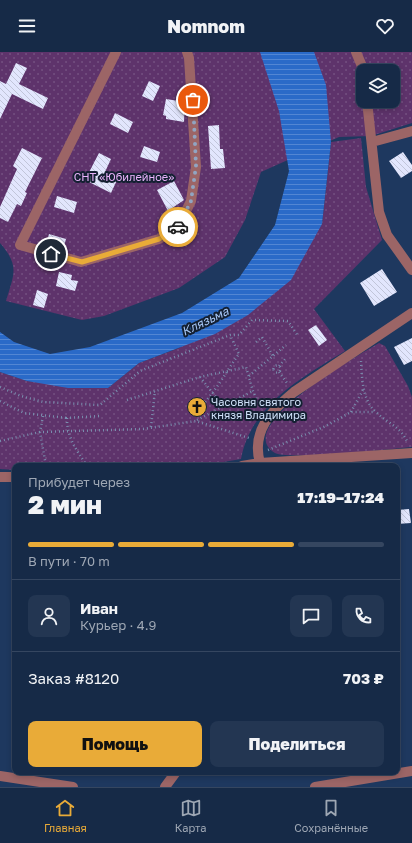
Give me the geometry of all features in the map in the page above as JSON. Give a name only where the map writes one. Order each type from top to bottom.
[{"type":"street","points":[[116,52],[20,245],[82,262],[159,239],[178,227],[191,201],[196,166],[189,58],[187,52]]},
{"type":"street","points":[[356,52],[361,64]]},
{"type":"street","points":[[368,108],[378,212],[386,235],[412,270]]},
{"type":"street","points":[[372,142],[412,131]]},
{"type":"street","points":[[259,459],[257,441],[266,421],[279,404],[294,392],[361,349],[412,313]]},
{"type":"street","points":[[249,463],[259,459],[410,448]]},
{"type":"street","points":[[0,477],[12,477]]},
{"type":"street","points":[[400,773],[412,771]]},
{"type":"street","points":[[165,787],[174,775]]},
{"type":"street","points":[[315,787],[388,775]]},
{"type":"street","points":[[0,776],[73,787]]},
{"type":"path","points":[[0,387],[21,396],[43,402],[100,405],[140,371],[230,335],[239,335],[252,320],[288,321],[298,336]]},
{"type":"path","points":[[202,405],[197,401],[190,409],[195,411],[202,405],[214,393],[226,371],[239,354],[230,335]]},
{"type":"path","points":[[256,342],[262,337],[273,356]]},
{"type":"path","points":[[249,376],[286,345]]},
{"type":"path","points":[[361,349],[363,390],[375,412],[402,432],[410,448]]},
{"type":"path","points":[[279,366],[286,358]]},
{"type":"path","points":[[129,400],[155,390],[246,366],[253,391],[266,421]]},
{"type":"path","points":[[200,377],[224,406]]},
{"type":"path","points":[[151,427],[155,390]]},
{"type":"path","points":[[351,412],[363,390]]},
{"type":"path","points":[[0,441],[36,432],[79,432],[143,429],[196,420],[253,391]]},
{"type":"path","points":[[0,401],[24,413],[43,416],[67,418],[101,416]]},
{"type":"path","points":[[259,459],[351,412],[375,412]]},
{"type":"path","points":[[43,416],[41,433],[46,463]]},
{"type":"path","points":[[67,418],[67,431],[85,463]]},
{"type":"path","points":[[196,420],[257,441]]},
{"type":"green space","name":"СНТ «Юбилейное»","points":[[0,52],[412,52],[412,123],[371,136],[339,137],[261,172],[245,220],[225,257],[179,288],[104,316],[82,320],[6,301],[14,270],[13,264],[0,243]]},
{"type":"green space","points":[[361,138],[366,187],[382,240],[314,309],[345,351],[295,383],[267,408],[255,423],[247,440],[241,459],[218,463],[12,463],[12,470],[0,469],[0,372],[27,381],[108,388],[139,363],[179,348],[322,224],[331,142]]},
{"type":"green space","points":[[379,343],[385,346],[408,386],[412,397],[412,447],[318,455],[283,455],[275,453],[266,441],[270,426],[283,410],[303,392]]},
{"type":"water","name":"Клязьма","points":[[260,52],[314,52],[326,85],[331,142],[322,224],[291,280],[248,315],[215,334],[139,363],[108,388],[68,388],[27,381],[0,372],[0,332],[14,342],[50,354],[90,347],[182,313],[239,278],[275,225],[289,171],[279,111]]},
{"type":"building","points":[[16,63],[27,68],[19,84],[48,98],[43,109],[12,94],[0,119],[0,81],[6,84]]},
{"type":"building","points":[[149,81],[160,86],[153,101],[142,96]]},
{"type":"building","points":[[166,99],[185,102],[184,122],[166,119],[166,116],[163,115]]},
{"type":"building","points":[[115,113],[133,122],[128,133],[110,124]]},
{"type":"building","points":[[219,125],[220,149],[223,149],[225,168],[211,169],[208,126]]},
{"type":"building","points":[[144,146],[160,152],[157,162],[140,157]]},
{"type":"building","points":[[22,148],[42,158],[25,192],[27,193],[21,206],[17,204],[8,222],[0,218],[0,207],[17,169],[13,166]]},
{"type":"building","points":[[403,152],[412,165],[412,171],[401,178],[389,161]]},
{"type":"building","points":[[99,153],[111,159],[105,172],[118,178],[111,193],[85,180]]},
{"type":"building","points":[[174,181],[184,200],[168,211],[157,190]]},
{"type":"building","points":[[57,196],[77,202],[74,213],[54,207]]},
{"type":"building","points":[[49,234],[66,239],[63,250],[46,245]]},
{"type":"building","points":[[382,269],[397,292],[374,306],[360,283]]},
{"type":"building","points":[[59,272],[72,275],[71,280],[78,281],[75,291],[56,286]]},
{"type":"building","points":[[37,290],[48,294],[44,308],[33,305]]},
{"type":"building","points":[[316,325],[327,340],[319,346],[308,330]]},
{"type":"building","points":[[412,338],[412,361],[404,365],[394,347]]},
{"type":"building","points":[[409,509],[411,523],[400,524],[400,510]]},
{"type":"way so far","points":[[178,227],[191,201],[196,166],[193,100]]},
{"type":"place","name":"Часовня святого князя Владимира","points":[[197,407]]},
{"type":"route","points":[[51,254],[82,262],[159,239],[178,227]]}]
